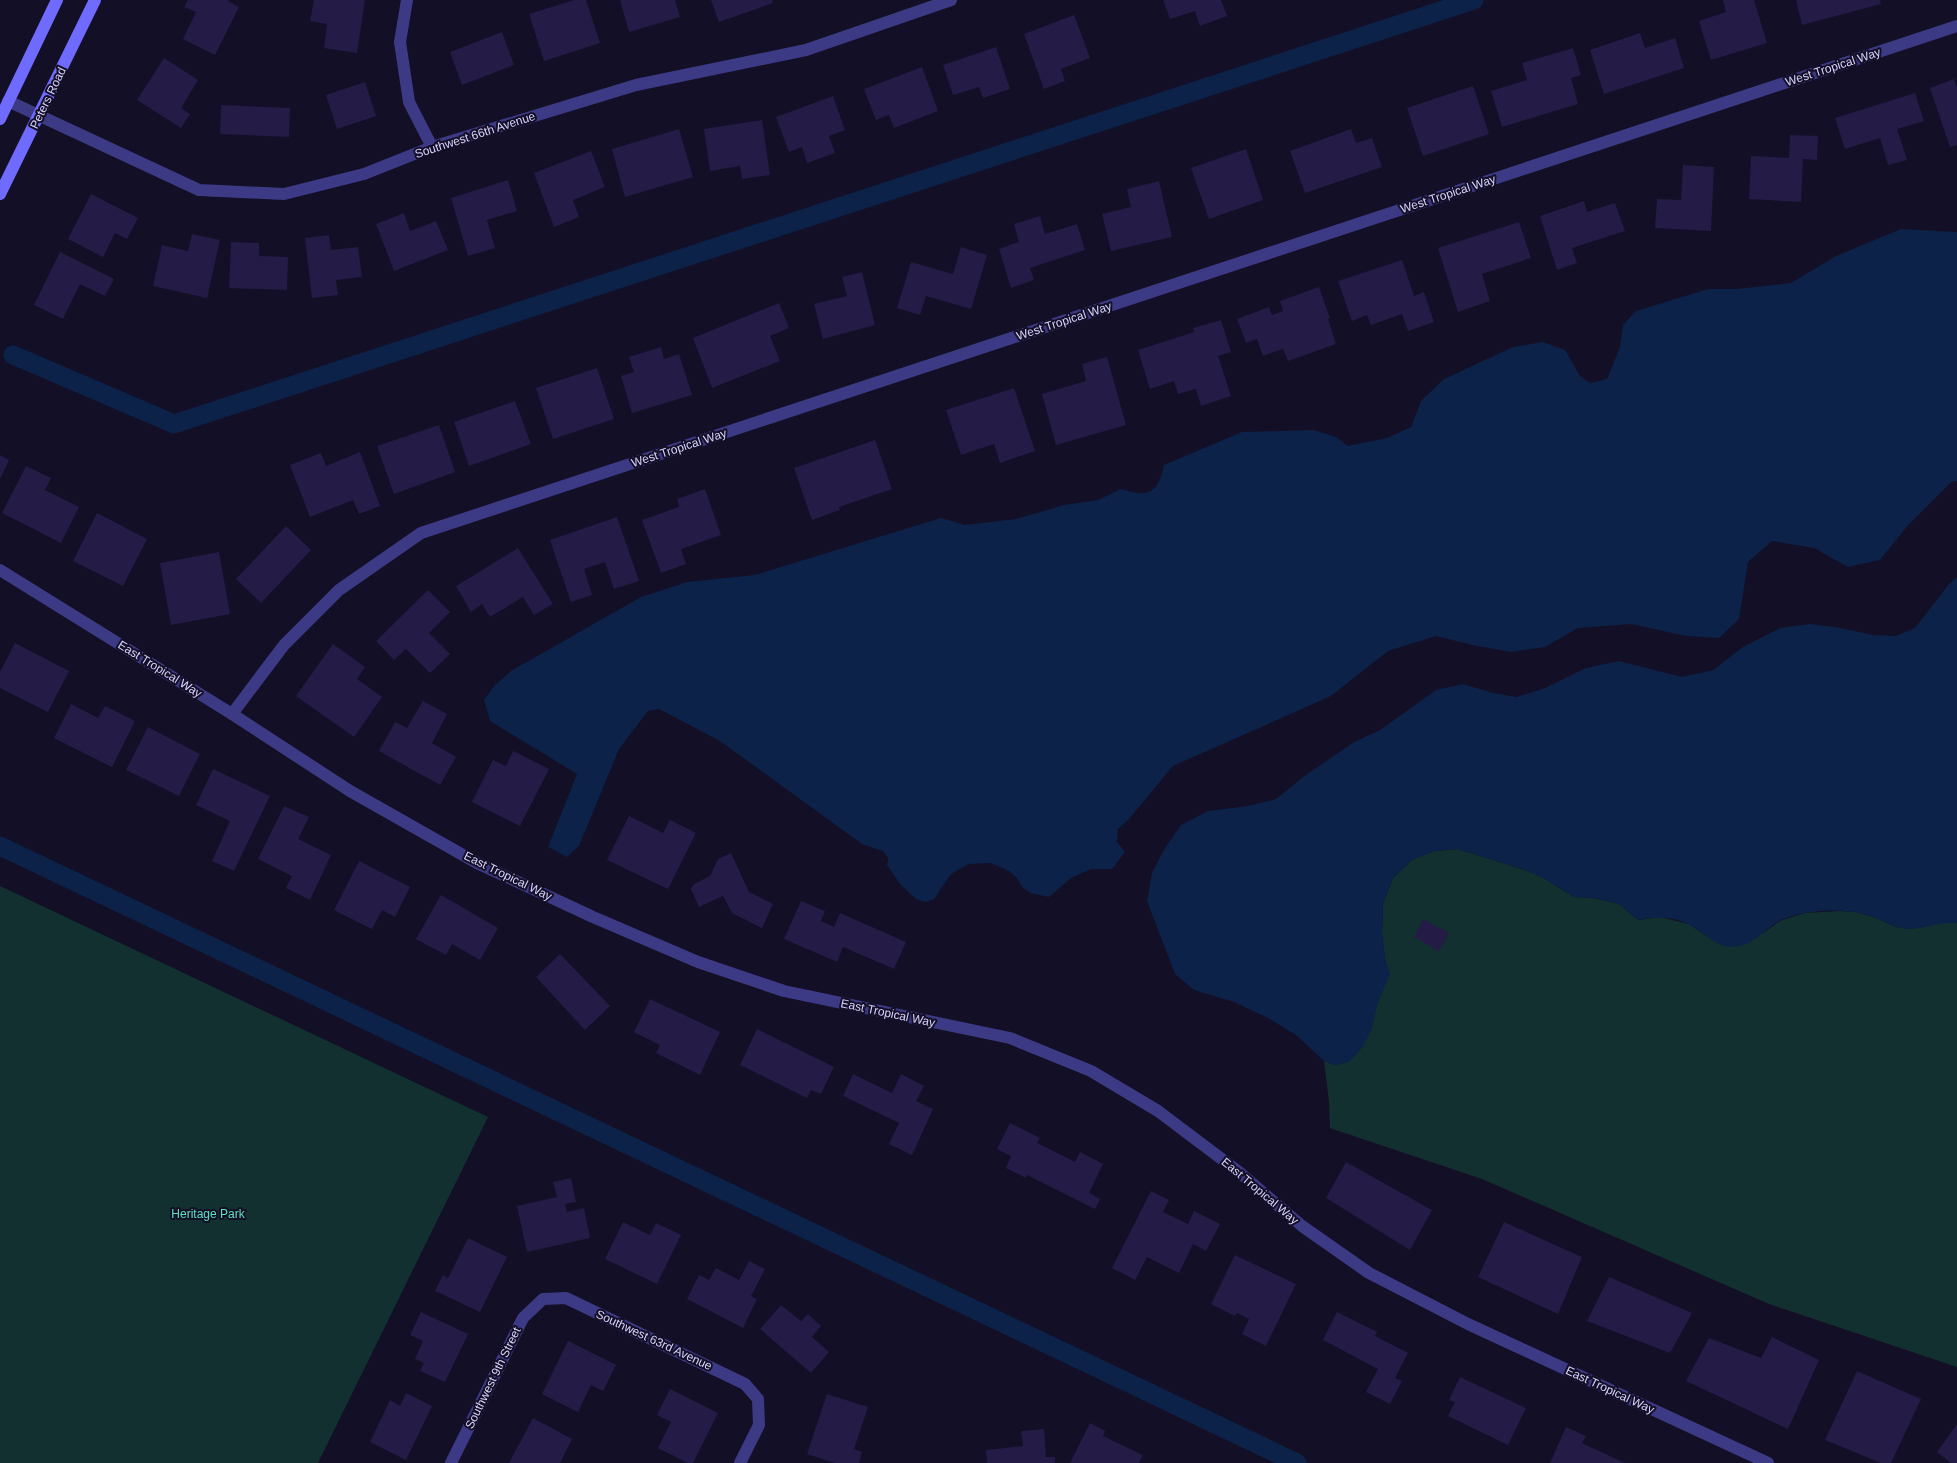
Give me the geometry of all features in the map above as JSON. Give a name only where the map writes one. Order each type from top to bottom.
[{"type":"main road","points":[[0,119],[57,0]]},
{"type":"main road","name":"Peters Road","points":[[0,194],[95,0]]},
{"type":"street","points":[[406,0],[400,42],[409,102],[432,147]]},
{"type":"street","name":"Southwest 66th Avenue","points":[[8,101],[199,190],[284,194],[364,174],[432,147],[636,85],[806,50],[951,0]]},
{"type":"street","name":"West Tropical Way","points":[[232,714],[284,645],[339,590],[421,533],[1957,26]]},
{"type":"street","name":"East Tropical Way","points":[[0,570],[232,714],[350,791],[477,863],[593,917],[698,962],[784,991],[1010,1038],[1091,1071],[1158,1111],[1239,1172],[1302,1226],[1369,1274],[1468,1324],[1768,1463]]},
{"type":"street","name":"Southwest 63rd Avenue","points":[[543,1299],[566,1298],[745,1384],[758,1399],[758,1425],[740,1463]]},
{"type":"street","name":"Southwest 9th Street","points":[[451,1463],[523,1318],[543,1299]]},
{"type":"green space","points":[[1458,849],[1542,877],[1574,897],[1594,898],[1619,904],[1638,920],[1660,917],[1689,924],[1709,938],[1763,933],[1780,921],[1804,913],[1856,912],[1877,918],[1896,927],[1909,929],[1944,922],[1957,923],[1957,1367],[1769,1304],[1482,1179],[1330,1128],[1324,1061],[1336,1065],[1378,1002],[1389,974],[1382,934],[1383,903],[1393,878],[1412,860],[1434,851]]},
{"type":"green space","name":"Heritage Park","points":[[0,886],[488,1117],[318,1463],[0,1463]]},
{"type":"water","points":[[1901,229],[1957,232],[1957,481],[1951,482],[1909,524],[1880,560],[1848,567],[1814,548],[1772,541],[1748,562],[1739,619],[1719,638],[1686,636],[1631,624],[1578,628],[1545,647],[1511,652],[1436,636],[1388,651],[1331,696],[1173,766],[1129,819],[1118,829],[1117,842],[1125,852],[1112,869],[1091,869],[1071,878],[1049,897],[1030,893],[1022,887],[1017,878],[1009,871],[991,863],[969,864],[951,874],[934,899],[925,902],[916,899],[900,884],[887,865],[888,858],[883,851],[862,844],[720,741],[659,709],[648,711],[619,749],[579,846],[567,857],[548,847],[577,774],[490,721],[484,700],[495,685],[511,671],[641,597],[687,582],[755,575],[941,518],[965,525],[1016,519],[1064,505],[1098,500],[1121,489],[1145,493],[1155,488],[1164,465],[1242,432],[1314,430],[1336,437],[1348,446],[1387,438],[1411,427],[1421,401],[1444,379],[1513,347],[1543,342],[1565,350],[1580,376],[1590,383],[1607,379],[1620,347],[1623,325],[1636,311],[1708,289],[1737,289],[1791,283],[1836,256]]},
{"type":"water","points":[[1957,577],[1957,923],[1908,929],[1868,915],[1832,910],[1788,917],[1779,921],[1750,942],[1737,947],[1730,947],[1719,944],[1684,922],[1664,918],[1638,920],[1619,904],[1594,898],[1574,897],[1542,877],[1458,849],[1434,851],[1412,860],[1393,878],[1383,903],[1382,934],[1385,959],[1390,974],[1378,1002],[1371,1031],[1362,1048],[1349,1062],[1336,1065],[1324,1061],[1296,1035],[1268,1018],[1234,1002],[1194,990],[1175,974],[1147,901],[1152,873],[1165,848],[1181,825],[1208,811],[1248,806],[1276,799],[1303,777],[1354,742],[1380,730],[1436,690],[1463,684],[1493,693],[1517,697],[1545,688],[1586,668],[1619,661],[1682,677],[1713,670],[1743,647],[1780,628],[1810,624],[1873,635],[1896,636],[1915,628],[1949,584]]},
{"type":"building","points":[[188,0],[229,0],[239,7],[215,55],[183,39],[196,12],[184,7]]},
{"type":"building","points":[[314,0],[365,0],[357,53],[324,48],[327,24],[310,21]]},
{"type":"building","points":[[574,0],[586,0],[600,43],[544,61],[529,14]]},
{"type":"building","points":[[620,0],[675,0],[680,17],[629,32]]},
{"type":"building","points":[[711,0],[772,0],[773,3],[719,22]]},
{"type":"building","points":[[1163,0],[1221,0],[1227,16],[1200,26],[1195,11],[1170,19]]},
{"type":"building","points":[[1723,0],[1754,0],[1767,43],[1711,60],[1699,21],[1726,12]]},
{"type":"building","points":[[1796,0],[1880,0],[1881,4],[1802,25]]},
{"type":"building","points":[[1074,15],[1090,58],[1061,69],[1065,81],[1044,89],[1024,34]]},
{"type":"building","points":[[502,32],[514,65],[462,85],[450,52]]},
{"type":"building","points":[[1640,33],[1645,48],[1675,38],[1684,68],[1604,94],[1590,50]]},
{"type":"building","points":[[996,47],[1010,89],[983,98],[979,87],[953,95],[943,65]]},
{"type":"building","points":[[1573,48],[1581,75],[1571,78],[1578,104],[1502,127],[1491,91],[1527,80],[1522,63]]},
{"type":"building","points":[[164,58],[198,80],[181,108],[190,114],[181,128],[137,100]]},
{"type":"building","points":[[922,67],[938,111],[894,128],[889,115],[876,120],[864,89]]},
{"type":"building","points":[[1954,79],[1957,88],[1957,145],[1950,147],[1930,88]]},
{"type":"building","points":[[365,82],[376,116],[337,129],[326,95]]},
{"type":"building","points":[[1473,86],[1489,134],[1423,156],[1407,108]]},
{"type":"building","points":[[1915,93],[1924,121],[1897,129],[1907,160],[1888,165],[1880,138],[1845,149],[1835,118]]},
{"type":"building","points":[[833,96],[845,130],[829,136],[835,153],[807,163],[802,147],[789,152],[776,117]]},
{"type":"building","points":[[221,105],[290,108],[289,137],[220,134]]},
{"type":"building","points":[[762,120],[770,175],[742,179],[740,166],[710,171],[704,129]]},
{"type":"building","points":[[679,129],[693,177],[625,197],[612,149]]},
{"type":"building","points":[[1351,129],[1356,143],[1372,138],[1382,167],[1305,193],[1290,151]]},
{"type":"building","points":[[1790,135],[1818,136],[1817,160],[1803,159],[1801,202],[1749,199],[1751,156],[1789,158]]},
{"type":"building","points":[[1246,149],[1263,200],[1209,219],[1191,168]]},
{"type":"building","points":[[591,151],[605,187],[573,200],[579,217],[554,227],[534,173]]},
{"type":"building","points":[[1683,165],[1714,167],[1711,231],[1655,228],[1657,199],[1681,200]]},
{"type":"building","points":[[508,180],[517,211],[487,220],[495,248],[468,256],[451,198]]},
{"type":"building","points":[[1159,181],[1172,237],[1111,251],[1102,214],[1131,207],[1127,189]]},
{"type":"building","points":[[91,194],[138,218],[127,239],[115,233],[103,257],[68,239]]},
{"type":"building","points":[[1584,201],[1587,212],[1615,203],[1625,231],[1572,248],[1577,263],[1557,270],[1540,216]]},
{"type":"building","points":[[404,213],[410,231],[436,221],[448,250],[394,271],[376,224]]},
{"type":"building","points":[[1040,216],[1045,234],[1077,224],[1085,250],[1030,268],[1034,280],[1011,288],[999,249],[1019,242],[1014,224]]},
{"type":"building","points":[[1519,222],[1531,258],[1482,274],[1490,301],[1458,312],[1438,248]]},
{"type":"building","points":[[192,234],[220,240],[207,298],[153,286],[162,245],[188,251]]},
{"type":"building","points":[[329,235],[331,250],[358,247],[362,277],[336,280],[338,295],[312,298],[305,238]]},
{"type":"building","points":[[231,242],[259,243],[259,256],[288,257],[287,290],[229,288]]},
{"type":"building","points":[[961,247],[987,255],[971,309],[926,296],[920,315],[897,308],[911,262],[953,274]]},
{"type":"building","points":[[60,252],[114,279],[105,296],[80,284],[63,319],[34,305]]},
{"type":"building","points":[[1402,260],[1414,296],[1424,292],[1434,322],[1408,331],[1402,314],[1371,325],[1367,315],[1352,321],[1338,281]]},
{"type":"building","points":[[862,272],[875,325],[823,339],[814,304],[847,296],[842,277]]},
{"type":"building","points":[[1319,287],[1330,318],[1328,319],[1336,344],[1288,361],[1283,349],[1263,356],[1257,339],[1246,343],[1237,319],[1269,307],[1272,315],[1283,311],[1280,301]]},
{"type":"building","points":[[779,303],[789,328],[770,336],[780,361],[712,388],[693,338]]},
{"type":"building","points":[[1221,320],[1231,352],[1218,356],[1231,396],[1201,406],[1196,389],[1178,394],[1174,381],[1150,389],[1138,350],[1194,332],[1193,328]]},
{"type":"building","points":[[661,347],[664,359],[679,354],[692,395],[632,413],[621,376],[634,372],[629,357]]},
{"type":"building","points":[[1107,357],[1126,425],[1056,445],[1042,394],[1086,381],[1082,364]]},
{"type":"building","points":[[597,368],[614,419],[553,439],[536,388]]},
{"type":"building","points":[[1014,388],[1035,451],[1000,463],[994,444],[961,455],[946,410]]},
{"type":"building","points":[[515,401],[531,444],[469,466],[454,422]]},
{"type":"building","points":[[439,425],[455,472],[394,494],[377,446]]},
{"type":"building","points":[[875,440],[892,489],[839,507],[840,510],[812,520],[794,468]]},
{"type":"building","points":[[360,452],[380,506],[359,514],[353,500],[310,517],[290,465],[321,453],[326,466]]},
{"type":"building","points":[[0,455],[9,460],[0,479]]},
{"type":"building","points":[[26,466],[51,478],[45,490],[79,507],[61,543],[2,513]]},
{"type":"building","points":[[705,489],[721,535],[681,549],[686,564],[661,573],[642,520],[679,507],[677,499]]},
{"type":"building","points":[[97,513],[147,539],[123,586],[73,561]]},
{"type":"building","points":[[617,517],[639,581],[614,589],[605,562],[584,569],[592,595],[571,602],[550,540]]},
{"type":"building","points":[[286,526],[311,550],[261,603],[236,579]]},
{"type":"building","points":[[518,548],[553,604],[534,615],[523,597],[490,617],[482,604],[471,612],[456,586]]},
{"type":"building","points":[[219,552],[230,614],[171,625],[160,563]]},
{"type":"building","points":[[428,590],[450,612],[429,633],[450,654],[430,673],[406,649],[394,660],[376,641]]},
{"type":"building","points":[[15,643],[69,671],[48,712],[0,688],[0,672]]},
{"type":"building","points":[[333,644],[365,667],[357,679],[382,697],[354,737],[296,696]]},
{"type":"building","points":[[423,701],[447,714],[432,743],[456,757],[440,785],[379,751],[395,722],[407,728]]},
{"type":"building","points":[[71,704],[98,718],[105,706],[135,721],[112,767],[54,738]]},
{"type":"building","points":[[148,727],[200,754],[179,796],[126,770]]},
{"type":"building","points":[[513,751],[549,769],[520,826],[472,802],[493,760],[506,766]]},
{"type":"building","points":[[213,769],[270,796],[234,871],[212,861],[230,821],[196,805]]},
{"type":"building","points":[[284,806],[309,817],[298,839],[331,855],[310,900],[286,888],[292,876],[258,859]]},
{"type":"building","points":[[629,816],[663,833],[670,820],[696,833],[668,889],[607,860]]},
{"type":"building","points":[[731,853],[749,892],[773,904],[762,928],[732,913],[723,896],[699,907],[691,889],[694,884],[710,876],[718,859]]},
{"type":"building","points":[[359,861],[410,887],[395,917],[382,910],[372,929],[334,910]]},
{"type":"building","points":[[441,895],[498,928],[480,960],[452,944],[446,955],[416,939]]},
{"type":"building","points":[[801,901],[825,911],[821,921],[834,927],[840,913],[906,942],[894,969],[843,947],[837,962],[784,939]]},
{"type":"building","points":[[1423,919],[1449,933],[1439,951],[1414,937]]},
{"type":"building","points":[[560,954],[610,1006],[585,1030],[536,977]]},
{"type":"building","points":[[650,999],[720,1032],[700,1075],[656,1053],[660,1045],[634,1032]]},
{"type":"building","points":[[757,1029],[834,1067],[821,1094],[811,1090],[807,1098],[740,1065]]},
{"type":"building","points":[[853,1074],[892,1093],[901,1074],[924,1086],[916,1101],[933,1109],[912,1155],[889,1144],[899,1123],[843,1096]]},
{"type":"building","points":[[1010,1123],[1040,1138],[1037,1143],[1075,1162],[1080,1152],[1103,1164],[1089,1193],[1100,1199],[1095,1209],[1027,1175],[1026,1178],[1006,1168],[1011,1156],[997,1149]]},
{"type":"building","points":[[1346,1162],[1432,1210],[1410,1250],[1326,1198]]},
{"type":"building","points":[[571,1178],[576,1202],[565,1204],[567,1212],[584,1208],[590,1238],[527,1252],[517,1206],[557,1197],[553,1182]]},
{"type":"building","points":[[1151,1191],[1169,1200],[1163,1212],[1188,1224],[1194,1211],[1220,1224],[1206,1251],[1193,1244],[1179,1273],[1147,1257],[1135,1280],[1112,1268]]},
{"type":"building","points":[[623,1222],[650,1235],[656,1223],[681,1235],[657,1284],[605,1259]]},
{"type":"building","points":[[1504,1222],[1582,1257],[1558,1314],[1478,1277]]},
{"type":"building","points":[[468,1238],[507,1257],[480,1312],[435,1291],[443,1275],[448,1278]]},
{"type":"building","points":[[1235,1255],[1296,1284],[1266,1346],[1242,1334],[1249,1319],[1237,1313],[1235,1316],[1211,1304]]},
{"type":"building","points":[[749,1261],[765,1269],[751,1296],[757,1299],[743,1328],[687,1299],[699,1275],[709,1280],[716,1268],[739,1280]]},
{"type":"building","points":[[1609,1277],[1692,1313],[1670,1353],[1587,1321]]},
{"type":"building","points":[[781,1305],[801,1321],[808,1314],[821,1326],[812,1337],[829,1352],[811,1373],[760,1329]]},
{"type":"building","points":[[421,1312],[468,1334],[445,1382],[420,1371],[424,1363],[415,1359],[423,1341],[410,1335]]},
{"type":"building","points":[[1337,1312],[1377,1332],[1375,1336],[1408,1353],[1395,1378],[1402,1381],[1390,1404],[1366,1392],[1378,1369],[1323,1340]]},
{"type":"building","points":[[1772,1337],[1819,1360],[1788,1429],[1686,1381],[1709,1338],[1761,1358]]},
{"type":"building","points":[[568,1341],[616,1365],[603,1391],[591,1385],[578,1412],[542,1394]]},
{"type":"building","points":[[1857,1371],[1921,1399],[1891,1463],[1881,1463],[1825,1440]]},
{"type":"building","points":[[1460,1377],[1526,1408],[1508,1445],[1448,1416],[1455,1402],[1449,1400]]},
{"type":"building","points":[[670,1389],[718,1413],[693,1463],[688,1463],[658,1448],[671,1422],[657,1415]]},
{"type":"building","points":[[406,1393],[432,1406],[406,1460],[370,1442],[390,1400],[400,1406]]},
{"type":"building","points":[[827,1394],[868,1407],[854,1449],[862,1452],[859,1463],[835,1463],[807,1454]]},
{"type":"building","points":[[533,1418],[572,1439],[560,1463],[509,1463]]},
{"type":"building","points":[[1090,1423],[1105,1431],[1103,1436],[1143,1455],[1139,1463],[1070,1463]]},
{"type":"building","points":[[1957,1424],[1957,1463],[1951,1463],[1937,1452]]},
{"type":"building","points":[[1566,1427],[1586,1436],[1582,1443],[1625,1463],[1550,1463]]},
{"type":"building","points":[[1044,1429],[1046,1457],[1055,1457],[1055,1463],[987,1463],[986,1450],[1023,1446],[1021,1431]]},
{"type":"waterway","points":[[13,355],[174,424],[1474,0]]},
{"type":"waterway","points":[[0,846],[1297,1463]]}]
